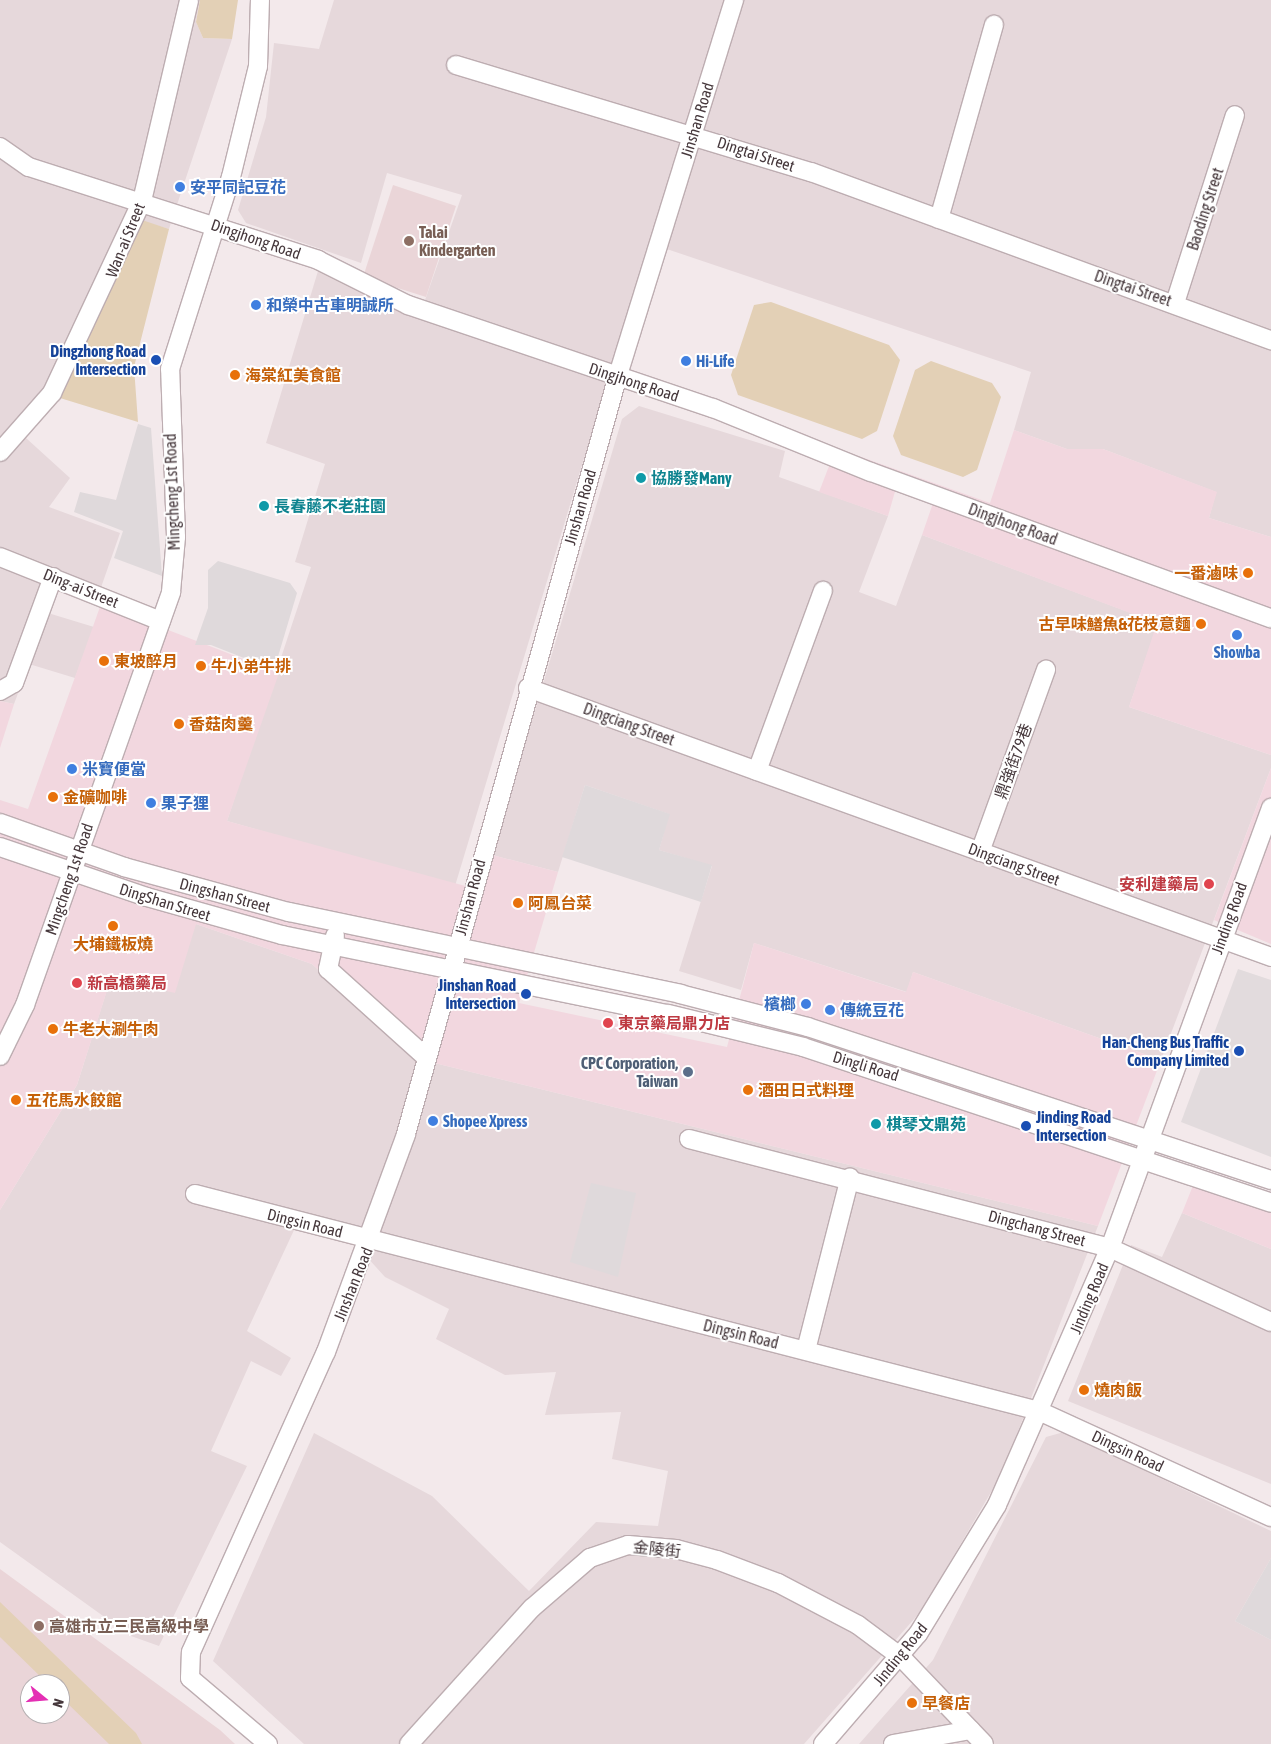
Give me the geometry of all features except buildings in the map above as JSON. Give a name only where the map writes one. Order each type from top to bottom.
[{"type":"street","name":"Wan-ai Street","points":[[0,452],[52,393],[142,200],[189,0]]},
{"type":"street","name":"Mingcheng 1st Road","points":[[0,1056],[25,1005],[171,592],[176,537],[170,369],[215,225],[258,66],[260,0]]},
{"type":"street","name":"Jinshan Road","points":[[268,1744],[190,1678],[191,1652],[269,1485],[371,1239],[426,1058],[528,688],[618,375],[734,0]]},
{"type":"street","points":[[939,219],[994,25]]},
{"type":"street","name":"Dingtai Street","points":[[456,65],[693,134],[1175,303],[1271,340]]},
{"type":"street","name":"Baoding Street","points":[[1175,303],[1236,115]]},
{"type":"street","name":"Dingjhong Road","points":[[0,147],[23,165],[142,200],[318,260],[408,305],[618,375],[1271,618]]},
{"type":"street","name":"Ding-ai Street","points":[[0,557],[161,621]]},
{"type":"street","points":[[0,691],[14,683],[54,577]]},
{"type":"street","points":[[757,771],[823,591]]},
{"type":"street","name":"鼎強街79巷","points":[[980,852],[1046,670]]},
{"type":"street","name":"Dingciang Street","points":[[528,688],[1271,957]]},
{"type":"street","name":"Jinding Road","points":[[823,1744],[901,1657],[997,1505],[1110,1248],[1220,940],[1271,808]]},
{"type":"street","name":"Dingshan Street","points":[[0,823],[157,877],[338,924],[456,947]]},
{"type":"street","name":"DingShan Street","points":[[0,847],[71,872],[333,947],[450,969]]},
{"type":"street","points":[[338,924],[328,969],[426,1058]]},
{"type":"street","name":"Dingli Road","points":[[456,947],[680,994],[808,1027],[1271,1180]]},
{"type":"street","name":"Dingli Road","points":[[450,969],[668,1014],[803,1047],[979,1102],[1141,1160],[1271,1203]]},
{"type":"street","name":"Dingchang Street","points":[[689,1139],[850,1178],[1110,1248],[1271,1322]]},
{"type":"street","points":[[806,1350],[850,1178]]},
{"type":"street","name":"Dingsin Road","points":[[195,1194],[1039,1411],[1271,1517]]},
{"type":"street","name":"金陵街","points":[[409,1744],[532,1608],[590,1558],[628,1545],[676,1549],[778,1583],[858,1625],[901,1657],[984,1744]]},
{"type":"street","points":[[892,1744],[971,1730]]},
{"type":"shaded area","points":[[0,0],[200,0],[196,22],[203,38],[232,39],[169,229],[142,221],[60,398],[26,438],[70,478],[49,507],[120,533],[97,599],[58,587],[48,613],[94,627],[75,678],[29,664],[14,704],[0,701]]},
{"type":"shaded area","points":[[200,0],[238,0],[232,39],[203,38],[196,22]]},
{"type":"shaded area","points":[[334,0],[1271,0],[1271,537],[1209,518],[1216,492],[1103,449],[1067,449],[1014,430],[1031,372],[649,243],[455,886],[227,821],[311,567],[295,562],[325,464],[266,443],[318,271],[424,303],[462,195],[387,173],[361,263],[246,223],[238,210],[266,117],[274,43],[319,49]]},
{"type":"shaded area","name":"Talai Kindergarten","points":[[393,185],[456,206],[426,297],[363,277]]},
{"type":"shaded area","points":[[142,220],[169,229],[134,367],[138,422],[60,398]]},
{"type":"shaded area","points":[[771,302],[889,345],[900,360],[877,431],[862,439],[738,395],[731,375],[754,305]]},
{"type":"shaded area","points":[[931,361],[992,383],[1001,397],[977,470],[963,477],[901,455],[893,436],[915,370]]},
{"type":"shaded area","points":[[639,406],[785,451],[779,477],[888,516],[859,592],[896,606],[922,535],[1158,623],[1129,707],[1271,755],[1271,768],[1161,1060],[913,972],[907,992],[754,943],[741,990],[679,971],[712,866],[659,850],[669,814],[585,785],[558,872],[492,855],[622,419]]},
{"type":"shaded area","points":[[138,424],[151,428],[162,576],[114,558],[123,531],[74,512],[80,492],[116,500]]},
{"type":"shaded area","points":[[1014,430],[1067,449],[1103,449],[1217,492],[1209,518],[1271,537],[1271,755],[1129,707],[1157,623],[922,535],[933,503],[896,488],[888,516],[819,492],[836,448],[990,503]]},
{"type":"shaded area","points":[[218,561],[290,583],[297,593],[274,670],[211,645],[195,645],[208,608],[208,570]]},
{"type":"shaded area","points":[[101,604],[279,673],[227,821],[480,890],[492,855],[558,872],[519,1003],[727,1047],[754,943],[906,992],[913,972],[1161,1060],[1098,1226],[414,1058],[312,964],[196,924],[175,993],[111,978],[77,1085],[0,1210],[0,800],[28,809]]},
{"type":"shaded area","points":[[0,701],[14,704],[0,748]]},
{"type":"shaded area","points":[[1271,768],[1271,944],[1214,920]]},
{"type":"shaded area","points":[[585,785],[670,814],[659,850],[712,865],[701,902],[562,857]]},
{"type":"shaded area","points":[[196,924],[312,964],[414,1058],[1098,1226],[1001,1475],[922,1610],[804,1744],[304,1744],[213,1661],[314,1433],[432,1496],[529,1591],[596,1522],[658,1526],[668,1471],[612,1459],[621,1412],[545,1415],[556,1372],[505,1375],[436,1339],[449,1309],[385,1277],[356,1245],[295,1228],[247,1331],[291,1358],[281,1376],[251,1361],[211,1451],[247,1466],[159,1646],[131,1636],[0,1542],[0,1210],[77,1085],[111,977]]},
{"type":"shaded area","name":"Han-Cheng Bus Traffic Company Limited","points":[[1238,969],[1271,980],[1271,1157],[1181,1122]]},
{"type":"shaded area","points":[[591,1183],[636,1193],[618,1277],[570,1262]]},
{"type":"shaded area","points":[[1194,1183],[1271,1213],[1271,1249],[1182,1213]]},
{"type":"shaded area","points":[[1182,1213],[1271,1249],[1271,1484],[1068,1401],[1131,1245],[1162,1257]]},
{"type":"shaded area","points":[[1064,1432],[1271,1531],[1271,1558],[1235,1621],[1271,1640],[1271,1744],[859,1744],[933,1660],[1046,1437]]},
{"type":"shaded area","points":[[1271,1558],[1271,1640],[1235,1621]]},
{"type":"shaded area","name":"高雄市立三民高級中學","points":[[0,1569],[220,1730],[235,1744],[0,1744]]},
{"type":"shaded area","points":[[0,1602],[136,1733],[142,1744],[109,1744],[70,1706],[70,1674],[38,1674],[0,1637]]},
{"type":"place","name":"安平同記豆花","points":[[180,187]]},
{"type":"place","name":"Talai Kindergarten","points":[[409,241]]},
{"type":"place","name":"和榮中古車明誠所","points":[[256,305]]},
{"type":"place","name":"Dingzhong Road Intersection","points":[[156,360]]},
{"type":"place","name":"Hi-Life","points":[[686,361]]},
{"type":"place","name":"海棠紅美食館","points":[[235,375]]},
{"type":"place","name":"協勝發Many","points":[[641,478]]},
{"type":"place","name":"長春藤不老莊園","points":[[264,506]]},
{"type":"place","name":"一番滷味","points":[[1248,573]]},
{"type":"place","name":"古早味鱔魚&花枝意麵","points":[[1201,624]]},
{"type":"place","name":"Showba","points":[[1237,635]]},
{"type":"place","name":"東坡醉月","points":[[104,661]]},
{"type":"place","name":"牛小弟牛排","points":[[201,666]]},
{"type":"place","name":"香菇肉羹","points":[[179,724]]},
{"type":"place","name":"米寶便當","points":[[72,769]]},
{"type":"place","name":"金礦咖啡","points":[[53,797]]},
{"type":"place","name":"果子狸","points":[[151,803]]},
{"type":"place","name":"安利建藥局","points":[[1209,884]]},
{"type":"place","name":"阿鳳台菜","points":[[518,903]]},
{"type":"place","name":"大埔鐵板燒","points":[[113,926]]},
{"type":"place","name":"新高橋藥局","points":[[77,983]]},
{"type":"place","name":"Jinshan Road Intersection","points":[[526,994]]},
{"type":"place","name":"檳榔","points":[[806,1004]]},
{"type":"place","name":"傳統豆花","points":[[830,1010]]},
{"type":"place","name":"東京藥局鼎力店","points":[[608,1023]]},
{"type":"place","name":"牛老大涮牛肉","points":[[53,1029]]},
{"type":"place","name":"Han-Cheng Bus Traffic Company Limited","points":[[1239,1051]]},
{"type":"place","name":"CPC Corporation, Taiwan","points":[[688,1072]]},
{"type":"place","name":"酒田日式料理","points":[[748,1090]]},
{"type":"place","name":"五花馬水餃館","points":[[16,1100]]},
{"type":"place","name":"Shopee Xpress","points":[[433,1121]]},
{"type":"place","name":"棋琴文鼎苑","points":[[876,1124]]},
{"type":"place","name":"Jinding Road Intersection","points":[[1026,1126]]},
{"type":"place","name":"燒肉飯","points":[[1084,1390]]},
{"type":"place","name":"高雄市立三民高級中學","points":[[39,1626]]},
{"type":"place","name":"早餐店","points":[[912,1703]]}]
